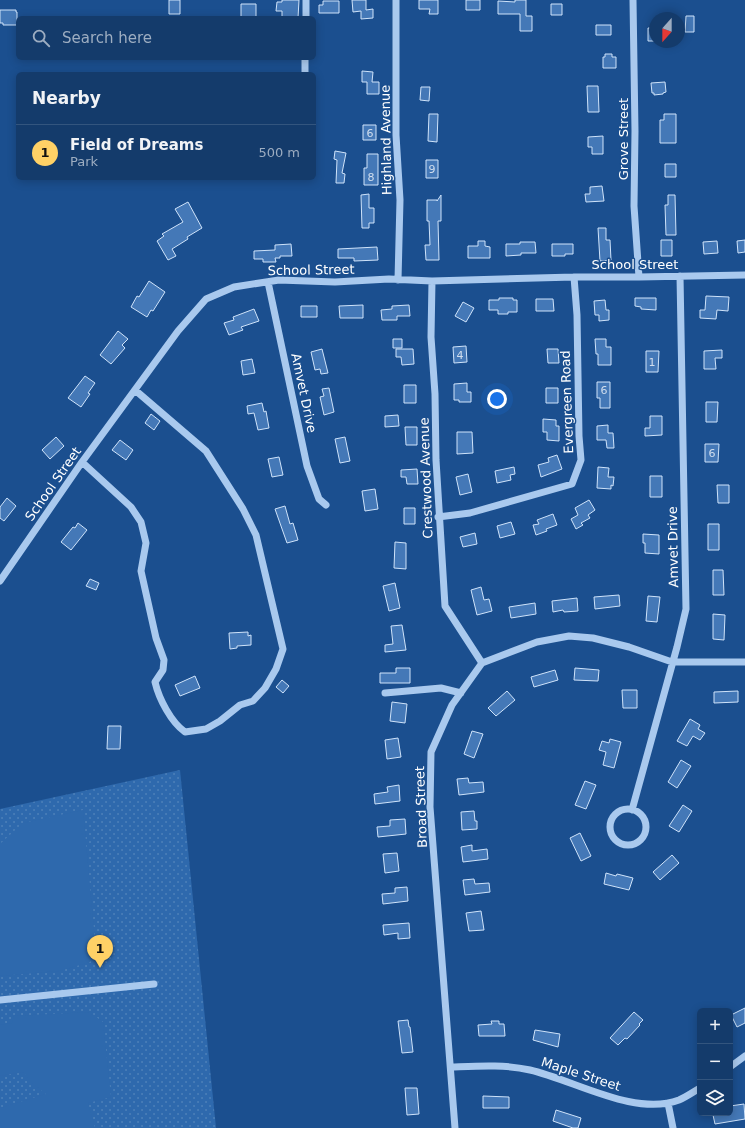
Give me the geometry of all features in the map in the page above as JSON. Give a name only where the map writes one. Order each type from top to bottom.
[{"type":"street","points":[[306,0],[306,16]]},
{"type":"street","name":"Highland Avenue","points":[[396,0],[396,135],[400,200],[398,280]]},
{"type":"street","name":"Grove Street","points":[[633,0],[635,131],[634,206],[639,277]]},
{"type":"street","points":[[305,60],[305,72]]},
{"type":"street","name":"School Street","points":[[0,581],[82,462],[178,331],[206,300],[234,287],[279,280],[335,282],[398,280],[432,281],[574,277],[745,275]]},
{"type":"street","name":"Amvet Drive","points":[[632,810],[686,609],[680,276]]},
{"type":"street","name":"Evergreen Road","points":[[438,517],[470,513],[572,484],[581,460],[579,436],[577,315],[574,277]]},
{"type":"street","name":"Crestwood Avenue","points":[[432,281],[431,337],[435,394],[438,517],[445,606],[482,663]]},
{"type":"street","name":"Amvet Drive","points":[[268,282],[307,466],[319,499],[326,505]]},
{"type":"street","points":[[82,462],[131,507],[141,522],[146,543],[141,571],[156,638],[164,660],[163,670],[155,682],[157,693],[176,726],[185,732],[206,729],[220,721],[240,705],[253,701],[265,688],[276,669],[283,649],[256,535],[243,509],[206,451],[135,390]]},
{"type":"street","points":[[482,663],[537,642],[569,636],[593,638],[629,646],[672,662],[745,662]]},
{"type":"street","name":"Broad Street","points":[[455,1128],[430,806],[431,752],[452,705],[482,663]]},
{"type":"street","points":[[385,693],[441,688],[460,693]]},
{"type":"street","points":[[621,810],[632,810],[638,812],[645,821],[645,833],[642,838],[633,845],[622,845],[617,842],[610,833],[610,822],[616,813],[621,810]]},
{"type":"street","points":[[0,1000],[154,984]]},
{"type":"street","points":[[733,1065],[745,1056]]},
{"type":"street","name":"Maple Street","points":[[451,1067],[497,1066],[528,1069],[559,1078],[624,1101],[648,1104],[668,1103],[679,1100],[697,1090]]},
{"type":"street","points":[[668,1103],[673,1128]]},
{"type":"shaded area","points":[[180,770],[216,1128],[0,1128],[0,809]]},
{"type":"shaded area","points":[[83,810],[96,952],[90,962],[59,971],[0,976],[0,844],[23,823]]},
{"type":"shaded area","points":[[89,1012],[103,1022],[111,1097],[88,1103],[95,1128],[2,1128],[0,1121],[0,1108],[46,1094],[33,1084],[23,1072],[0,1076],[0,1025],[12,1023],[14,1016]]},
{"type":"building","points":[[169,0],[180,0],[180,14],[169,14]]},
{"type":"building","points":[[282,0],[299,0],[298,16],[282,16],[282,11],[276,11],[277,2],[282,2]]},
{"type":"building","points":[[352,0],[366,0],[366,10],[373,9],[373,18],[361,19],[361,11],[353,12]]},
{"type":"building","points":[[419,0],[438,0],[438,14],[429,14],[430,9],[419,9]]},
{"type":"building","points":[[466,0],[480,0],[480,10],[466,10]]},
{"type":"building","points":[[515,0],[526,0],[526,16],[532,16],[532,31],[520,31],[520,14],[498,14],[498,1],[515,2]]},
{"type":"building","points":[[323,1],[339,1],[339,13],[319,13],[319,5],[323,5]]},
{"type":"building","points":[[241,4],[256,4],[256,16],[241,16]]},
{"type":"building","points":[[551,4],[562,4],[562,15],[551,15]]},
{"type":"building","points":[[0,10],[16,10],[16,25],[3,25],[3,23],[0,23]]},
{"type":"building","points":[[686,16],[694,16],[694,32],[685,32]]},
{"type":"building","points":[[596,25],[611,25],[611,35],[596,35]]},
{"type":"building","points":[[648,28],[649,28],[649,41]]},
{"type":"building","points":[[605,54],[612,54],[612,57],[616,57],[616,68],[603,68],[603,57],[605,57]]},
{"type":"building","points":[[362,71],[373,72],[372,82],[379,82],[379,94],[367,94],[367,82],[362,82]]},
{"type":"building","points":[[665,82],[666,92],[663,94],[654,95],[654,93],[652,93],[651,83]]},
{"type":"building","points":[[587,86],[598,86],[599,112],[588,112]]},
{"type":"building","points":[[421,87],[430,87],[429,101],[420,100]]},
{"type":"building","points":[[429,114],[438,114],[437,142],[428,141]]},
{"type":"building","points":[[664,114],[676,114],[676,143],[660,143],[660,120],[664,120]]},
{"type":"building","points":[[363,125],[376,125],[376,140],[363,140]]},
{"type":"building","points":[[603,136],[603,154],[592,154],[592,147],[588,147],[588,137]]},
{"type":"building","points":[[335,151],[346,153],[342,173],[345,174],[344,183],[336,183],[337,160],[334,159]]},
{"type":"building","points":[[367,154],[378,154],[378,185],[364,185],[364,168],[367,168]]},
{"type":"building","points":[[426,160],[438,160],[438,178],[426,178]]},
{"type":"building","points":[[665,164],[676,164],[676,177],[665,177]]},
{"type":"building","points":[[602,186],[604,201],[586,202],[585,194],[590,194],[590,187]]},
{"type":"building","points":[[369,194],[369,208],[374,208],[374,223],[369,223],[369,228],[362,228],[361,195]]},
{"type":"building","points":[[441,195],[441,221],[438,221],[439,260],[426,260],[425,245],[430,245],[429,221],[427,221],[427,200],[437,201]]},
{"type":"building","points":[[668,195],[675,195],[676,235],[666,235],[665,205],[668,205]]},
{"type":"building","points":[[188,202],[202,228],[187,237],[188,239],[172,249],[176,256],[168,260],[157,241],[164,236],[162,234],[183,222],[175,209]]},
{"type":"building","points":[[598,228],[606,228],[606,240],[610,240],[611,260],[600,261]]},
{"type":"building","points":[[661,240],[672,240],[672,256],[661,256]]},
{"type":"building","points":[[745,240],[745,252],[738,253],[737,241]]},
{"type":"building","points":[[478,241],[485,241],[485,246],[490,247],[490,258],[468,258],[468,246],[478,246]]},
{"type":"building","points":[[717,241],[718,253],[704,254],[703,242]]},
{"type":"building","points":[[520,242],[535,242],[536,253],[521,253],[521,255],[506,256],[506,244],[520,244]]},
{"type":"building","points":[[291,244],[292,256],[280,256],[280,258],[275,258],[276,262],[263,262],[263,259],[254,259],[254,251],[275,250],[275,245]]},
{"type":"building","points":[[552,244],[573,244],[573,254],[565,254],[565,256],[552,256]]},
{"type":"building","points":[[377,247],[378,260],[354,261],[354,258],[338,258],[338,249]]},
{"type":"building","points":[[149,281],[165,292],[153,311],[151,310],[147,317],[131,307],[137,296],[139,297]]},
{"type":"building","points":[[706,296],[729,297],[728,311],[717,310],[716,319],[700,318],[700,310],[705,310]]},
{"type":"building","points":[[499,298],[513,298],[513,300],[517,300],[517,312],[498,314],[498,310],[489,310],[489,300],[499,300]]},
{"type":"building","points":[[635,298],[656,298],[656,310],[641,309],[641,307],[635,306]]},
{"type":"building","points":[[536,299],[553,299],[554,311],[536,311]]},
{"type":"building","points":[[605,300],[606,310],[609,310],[609,320],[599,321],[599,315],[595,315],[594,301]]},
{"type":"building","points":[[463,302],[474,308],[466,322],[455,316]]},
{"type":"building","points":[[363,305],[363,318],[340,318],[339,306]]},
{"type":"building","points":[[409,305],[410,316],[397,316],[397,320],[382,320],[381,310],[392,309],[392,306]]},
{"type":"building","points":[[301,306],[317,306],[317,317],[301,317]]},
{"type":"building","points":[[254,309],[259,321],[241,327],[243,330],[229,335],[224,323],[234,320],[233,317]]},
{"type":"building","points":[[118,331],[128,339],[122,345],[125,348],[111,364],[100,355]]},
{"type":"building","points":[[393,339],[402,339],[402,348],[393,348]]},
{"type":"building","points":[[595,339],[606,339],[606,347],[611,347],[611,365],[598,365],[598,354],[596,354]]},
{"type":"building","points":[[466,346],[467,362],[454,363],[453,347]]},
{"type":"building","points":[[322,349],[328,373],[321,374],[320,369],[315,370],[311,352]]},
{"type":"building","points":[[396,349],[413,349],[414,364],[402,365],[401,357],[396,357]]},
{"type":"building","points":[[547,349],[558,349],[559,363],[548,363]]},
{"type":"building","points":[[722,350],[722,358],[715,358],[716,369],[704,369],[704,351]]},
{"type":"building","points":[[646,351],[659,351],[658,372],[646,372]]},
{"type":"building","points":[[252,359],[255,373],[243,375],[241,361]]},
{"type":"building","points":[[85,376],[95,383],[88,393],[90,394],[81,407],[68,398]]},
{"type":"building","points":[[597,382],[610,382],[610,408],[600,408],[600,398],[597,398]]},
{"type":"building","points":[[467,383],[467,392],[471,392],[471,402],[459,402],[459,400],[454,400],[454,384]]},
{"type":"building","points":[[404,385],[416,385],[416,403],[404,403]]},
{"type":"building","points":[[329,388],[334,412],[324,415],[320,397],[324,396],[322,389]]},
{"type":"building","points":[[546,388],[558,388],[558,403],[546,403]]},
{"type":"building","points":[[706,402],[718,402],[717,422],[706,422]]},
{"type":"building","points":[[262,403],[264,412],[266,411],[269,428],[258,430],[254,413],[248,414],[247,406]]},
{"type":"building","points":[[151,414],[160,421],[154,430],[145,423]]},
{"type":"building","points":[[398,415],[399,426],[385,427],[385,416]]},
{"type":"building","points":[[650,416],[662,416],[662,435],[645,436],[645,428],[650,428]]},
{"type":"building","points":[[543,419],[556,420],[556,426],[559,426],[559,441],[547,440],[547,432],[543,432]]},
{"type":"building","points":[[608,425],[608,433],[613,433],[614,448],[607,448],[606,440],[597,440],[597,426]]},
{"type":"building","points":[[405,427],[417,427],[417,445],[406,445]]},
{"type":"building","points":[[457,432],[472,432],[473,453],[457,454]]},
{"type":"building","points":[[56,437],[64,446],[50,459],[42,450]]},
{"type":"building","points":[[345,437],[350,461],[340,463],[335,439]]},
{"type":"building","points":[[120,440],[133,450],[126,460],[112,450]]},
{"type":"building","points":[[705,444],[719,444],[718,462],[705,462]]},
{"type":"building","points":[[557,455],[562,469],[541,477],[538,465],[549,462],[548,458]]},
{"type":"building","points":[[279,457],[283,475],[272,477],[268,459]]},
{"type":"building","points":[[514,467],[515,474],[510,475],[511,480],[497,483],[495,471]]},
{"type":"building","points":[[598,467],[609,468],[608,477],[614,477],[613,486],[611,485],[611,489],[597,488]]},
{"type":"building","points":[[417,469],[418,484],[407,484],[406,477],[401,477],[401,470]]},
{"type":"building","points":[[468,474],[472,492],[460,495],[456,477]]},
{"type":"building","points":[[650,476],[662,476],[662,497],[650,497]]},
{"type":"building","points":[[717,485],[729,485],[729,503],[718,503]]},
{"type":"building","points":[[375,489],[378,509],[365,511],[362,491]]},
{"type":"building","points":[[7,498],[16,506],[4,521],[0,518],[0,507]]},
{"type":"building","points":[[589,500],[595,510],[588,515],[590,518],[581,523],[583,525],[576,529],[571,519],[578,515],[575,508]]},
{"type":"building","points":[[285,506],[290,524],[293,523],[298,540],[287,543],[275,509]]},
{"type":"building","points":[[404,508],[415,508],[415,524],[404,524]]},
{"type":"building","points":[[553,514],[557,525],[536,535],[533,525],[539,524],[537,520]]},
{"type":"building","points":[[511,522],[515,534],[500,538],[497,526]]},
{"type":"building","points":[[78,523],[87,530],[71,550],[61,542]]},
{"type":"building","points":[[708,524],[719,524],[719,550],[708,550]]},
{"type":"building","points":[[475,533],[477,544],[463,547],[460,537]]},
{"type":"building","points":[[643,534],[659,535],[659,554],[645,553]]},
{"type":"building","points":[[395,542],[406,543],[406,569],[394,568]]},
{"type":"building","points":[[713,570],[723,570],[724,595],[713,595]]},
{"type":"building","points":[[90,579],[99,583],[96,590],[86,586]]},
{"type":"building","points":[[395,583],[400,608],[389,611],[383,586]]},
{"type":"building","points":[[481,587],[484,600],[489,599],[492,611],[477,615],[471,590]]},
{"type":"building","points":[[619,595],[620,606],[595,609],[594,597]]},
{"type":"building","points":[[648,596],[660,597],[657,622],[646,621]]},
{"type":"building","points":[[577,598],[578,611],[564,612],[563,610],[553,612],[552,601]]},
{"type":"building","points":[[535,603],[536,614],[511,618],[509,607]]},
{"type":"building","points":[[713,614],[725,615],[724,640],[713,639]]},
{"type":"building","points":[[402,625],[406,650],[385,652],[385,645],[393,644],[391,626]]},
{"type":"building","points":[[248,632],[248,636],[251,635],[251,645],[237,646],[237,648],[230,649],[229,633]]},
{"type":"building","points":[[396,668],[410,668],[410,683],[380,683],[380,673],[396,673]]},
{"type":"building","points":[[575,668],[599,670],[598,681],[574,680]]},
{"type":"building","points":[[555,670],[558,680],[534,687],[531,677]]},
{"type":"building","points":[[195,676],[200,688],[180,696],[175,685]]},
{"type":"building","points":[[282,680],[289,686],[283,693],[276,687]]},
{"type":"building","points":[[622,690],[637,690],[637,708],[623,708]]},
{"type":"building","points":[[507,691],[515,700],[496,716],[488,708]]},
{"type":"building","points":[[738,691],[738,702],[714,703],[714,692]]},
{"type":"building","points":[[392,702],[407,704],[405,723],[390,721]]},
{"type":"building","points":[[690,719],[700,725],[698,729],[705,733],[700,740],[693,736],[687,746],[677,741]]},
{"type":"building","points":[[108,726],[121,726],[120,749],[107,749]]},
{"type":"building","points":[[472,731],[483,734],[474,758],[464,754]]},
{"type":"building","points":[[398,738],[401,757],[387,759],[385,740]]},
{"type":"building","points":[[610,739],[621,742],[614,768],[603,765],[606,752],[599,750],[602,741],[609,743]]},
{"type":"building","points":[[681,760],[691,766],[677,788],[668,782]]},
{"type":"building","points":[[468,778],[469,783],[483,782],[484,792],[459,795],[457,779]]},
{"type":"building","points":[[585,781],[596,785],[586,809],[575,805]]},
{"type":"building","points":[[399,785],[400,801],[375,804],[374,794],[388,792],[387,787]]},
{"type":"building","points":[[683,805],[692,811],[679,832],[669,826]]},
{"type":"building","points":[[474,811],[475,821],[477,821],[477,829],[462,830],[461,812]]},
{"type":"building","points":[[405,819],[406,834],[378,837],[377,827],[390,826],[390,820]]},
{"type":"building","points":[[580,833],[591,856],[581,861],[570,838]]},
{"type":"building","points":[[472,845],[472,851],[487,849],[488,859],[463,862],[461,847]]},
{"type":"building","points":[[397,853],[399,871],[385,873],[383,854]]},
{"type":"building","points":[[672,855],[679,863],[660,880],[653,872]]},
{"type":"building","points":[[606,873],[633,878],[629,890],[604,884]]},
{"type":"building","points":[[474,879],[475,884],[489,883],[490,892],[465,895],[463,880]]},
{"type":"building","points":[[407,887],[408,901],[383,904],[382,894],[395,893],[395,888]]},
{"type":"building","points":[[481,911],[484,930],[469,931],[466,913]]},
{"type":"building","points":[[409,923],[410,938],[398,939],[398,933],[384,935],[383,925]]},
{"type":"building","points":[[745,1008],[745,1023],[737,1027],[733,1019],[733,1014]]},
{"type":"building","points":[[634,1012],[643,1020],[627,1039],[625,1038],[618,1045],[610,1038]]},
{"type":"building","points":[[408,1020],[413,1052],[402,1053],[398,1021]]},
{"type":"building","points":[[491,1021],[499,1021],[499,1024],[504,1024],[505,1036],[479,1036],[478,1025],[492,1024]]},
{"type":"building","points":[[535,1030],[560,1034],[558,1047],[533,1040]]},
{"type":"building","points":[[405,1088],[417,1088],[419,1114],[407,1115]]},
{"type":"building","points":[[483,1096],[509,1097],[509,1108],[483,1108]]},
{"type":"building","points":[[744,1104],[745,1119],[715,1124],[713,1116],[733,1116],[733,1106]]},
{"type":"building","points":[[556,1110],[581,1118],[578,1128],[573,1128],[553,1121]]},
{"type":"place","name":"Field of Dreams","points":[[100,968]]}]
